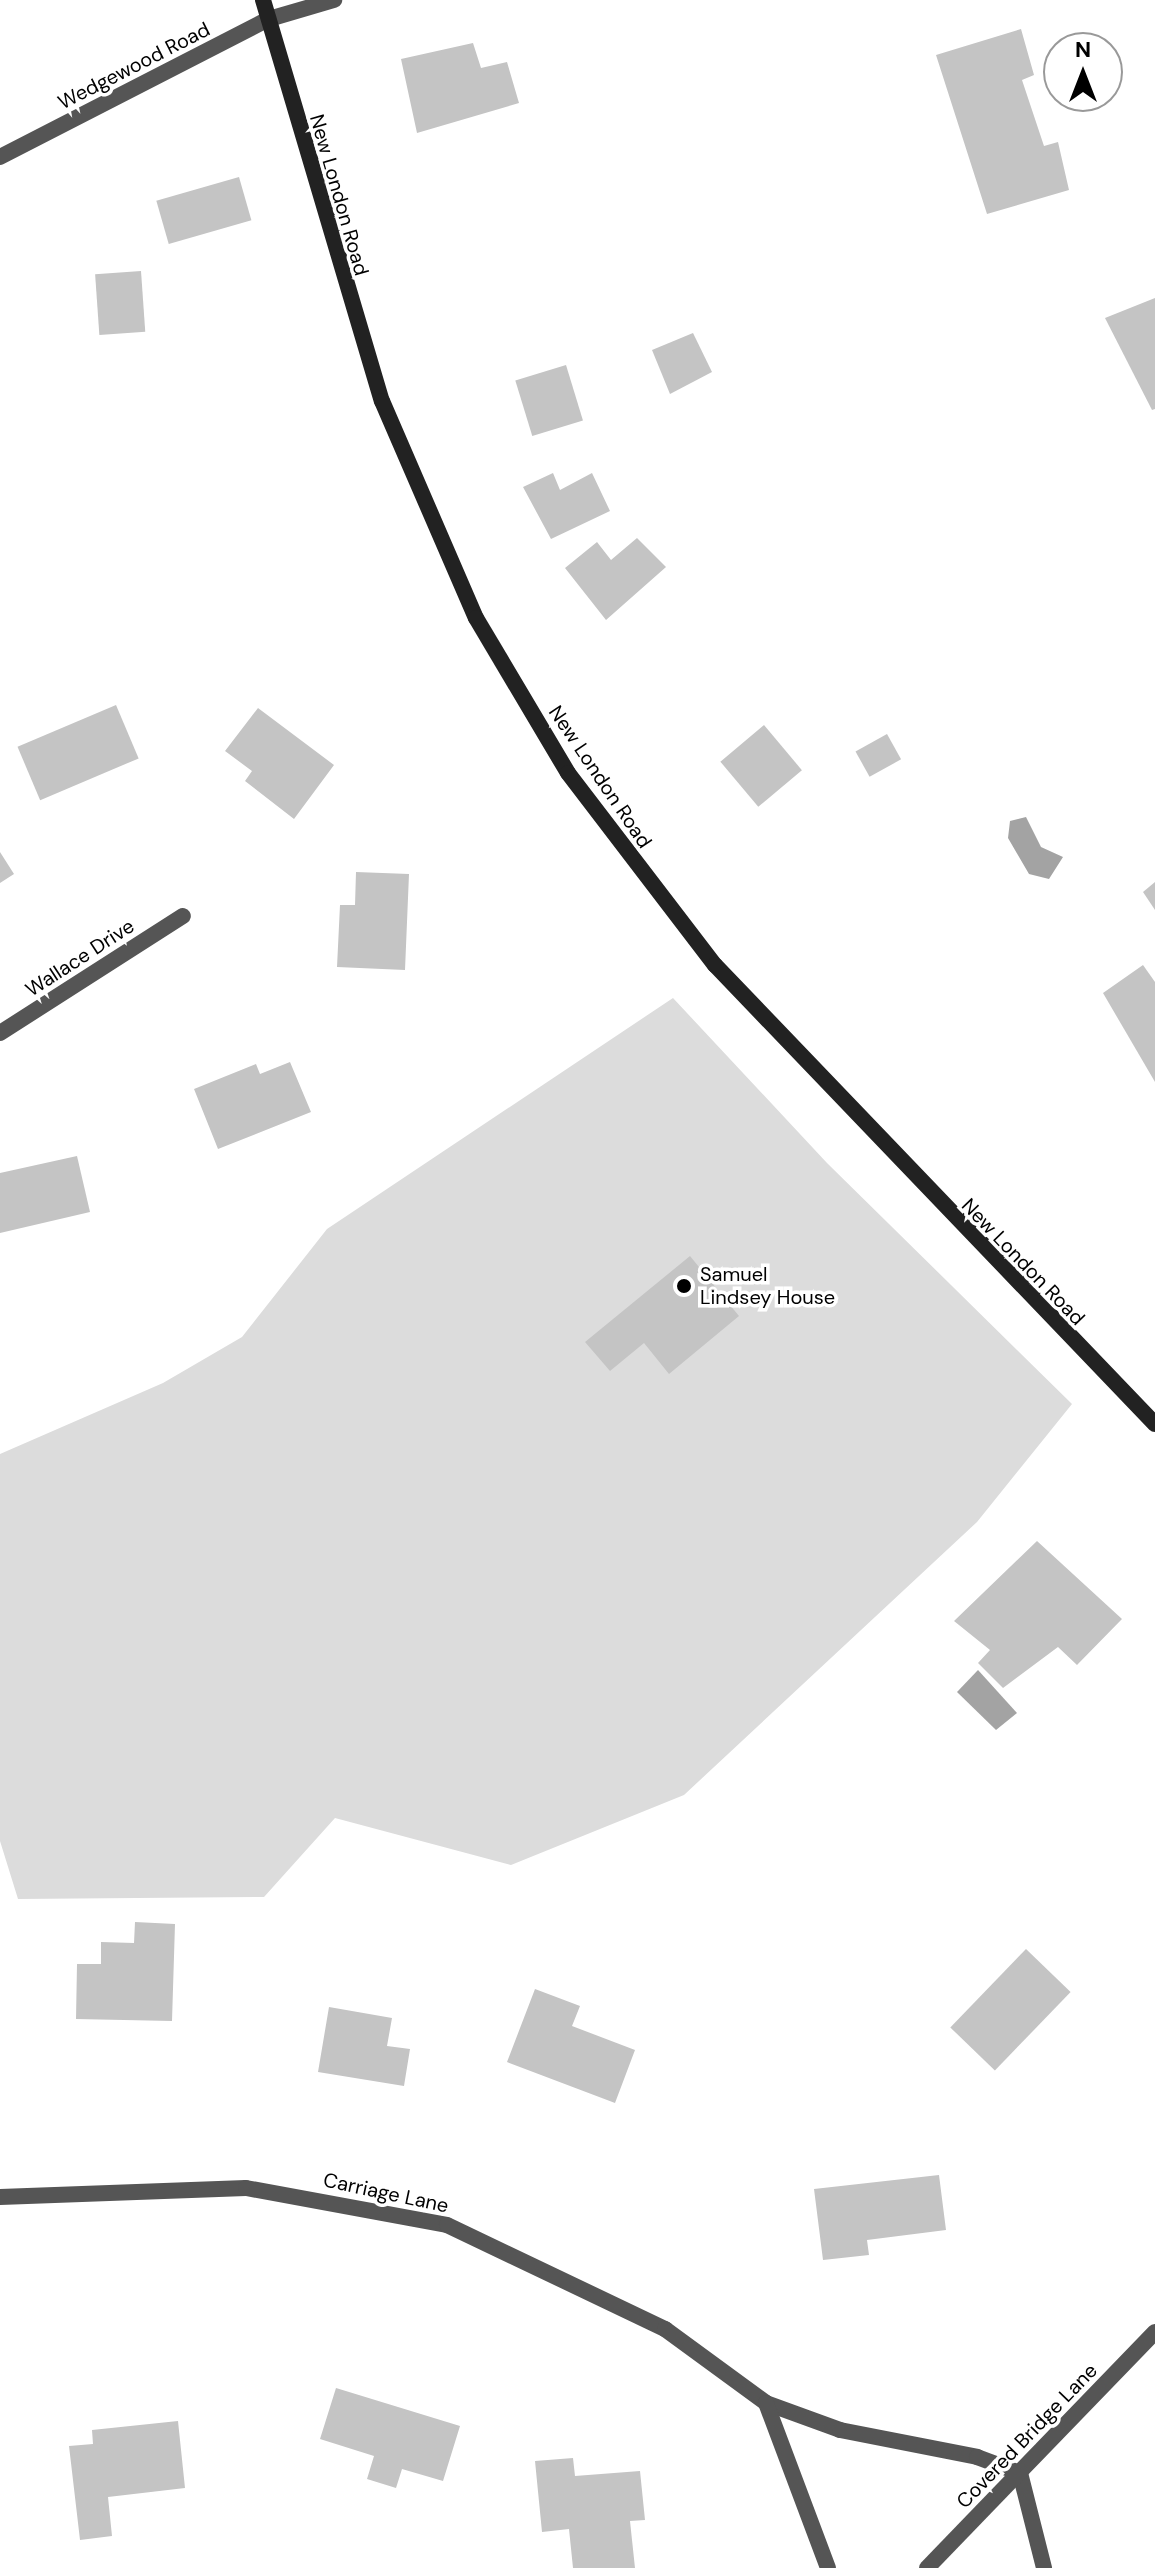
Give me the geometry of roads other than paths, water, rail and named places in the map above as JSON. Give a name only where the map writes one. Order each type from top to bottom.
[{"type":"main road","name":"New London Road","points":[[263,0],[354,317],[403,453],[476,618],[568,773],[715,965],[1155,1424]]},
{"type":"street","name":"Wedgewood Road","points":[[0,157],[269,19],[334,0]]},
{"type":"street","name":"Wallace Drive","points":[[0,1033],[183,916]]},
{"type":"street","name":"Carriage Lane","points":[[0,2197],[246,2188],[447,2225],[665,2329],[766,2403],[840,2430],[977,2457],[1020,2473]]},
{"type":"street","name":"Covered Bridge Lane","points":[[927,2568],[1155,2332]]},
{"type":"street","points":[[766,2403],[828,2568]]},
{"type":"street","points":[[1020,2473],[1044,2568]]},
{"type":"place","name":"Samuel Lindsey House","points":[[684,1286]]}]
